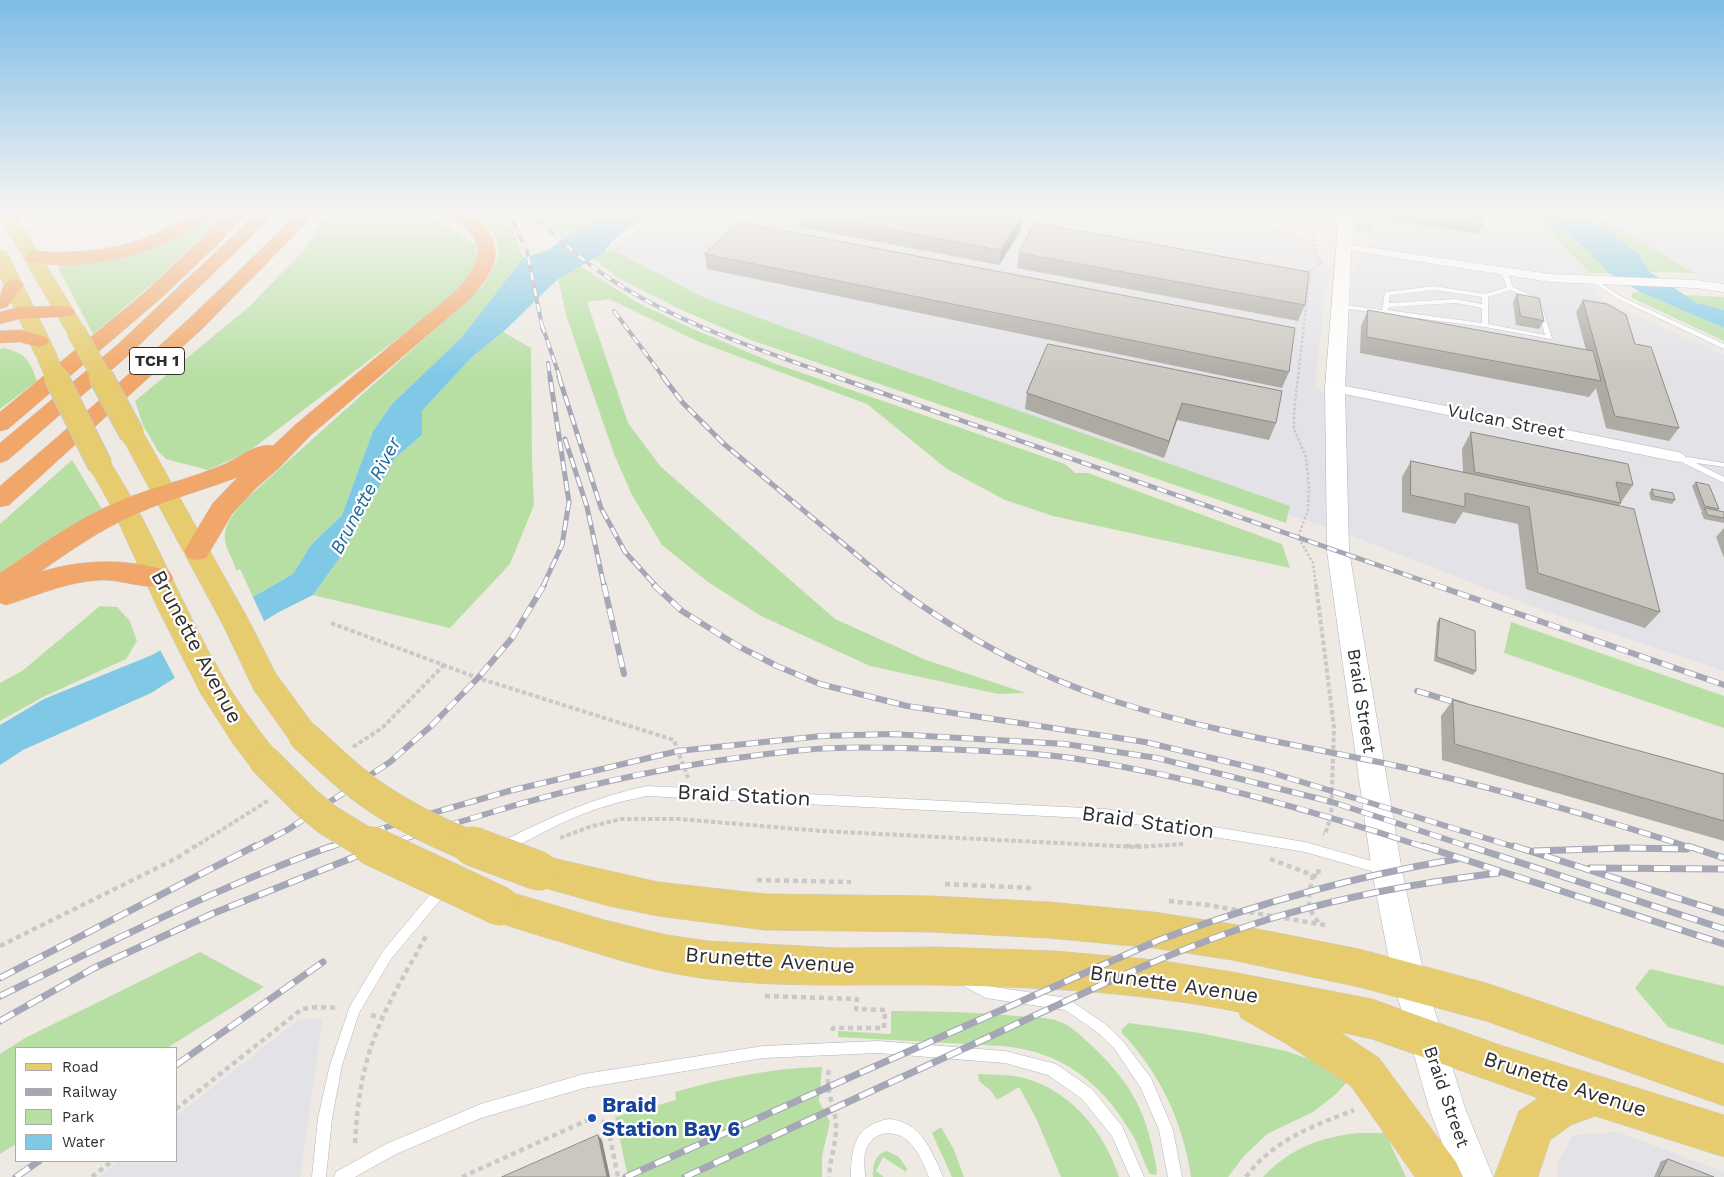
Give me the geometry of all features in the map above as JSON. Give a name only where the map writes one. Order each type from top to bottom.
[{"type":"highway","points":[[0,424],[116,327],[181,268]]},
{"type":"highway","name":"TCH 1","points":[[0,455],[124,349],[209,268]]},
{"type":"highway","name":"TCH 1","points":[[0,499],[153,364],[253,268]]},
{"type":"highway","points":[[197,551],[222,509],[247,482],[272,462],[303,430],[464,294],[478,277],[482,268]]},
{"type":"highway","points":[[0,303],[14,285]]},
{"type":"highway","points":[[0,318],[27,313],[65,312]]},
{"type":"highway","points":[[0,337],[21,336],[43,348]]},
{"type":"highway","points":[[0,586],[92,526],[126,508],[239,467],[260,457],[303,430]]},
{"type":"highway","points":[[0,598],[66,574],[97,570],[118,571],[159,578]]},
{"type":"main road","name":"Brunette Avenue","points":[[6,268],[63,394],[100,465],[126,508],[173,611],[226,708],[264,760],[308,803],[350,834],[406,863],[500,906],[604,938],[667,954],[755,964],[839,967],[937,966],[1054,970],[1158,979],[1232,991],[1372,1019],[1426,1039],[1724,1136]]},
{"type":"main road","points":[[40,268],[197,551],[265,682],[304,736],[338,768],[369,792],[416,820],[470,846],[539,871],[609,890],[658,899],[766,912],[951,915],[1049,920],[1153,930],[1232,942],[1409,980],[1486,1002],[1724,1084]]},
{"type":"main road","points":[[1232,991],[1299,1029],[1365,1072],[1441,1177]]},
{"type":"main road","points":[[1516,1177],[1534,1126],[1558,1109],[1595,1095]]},
{"type":"street","name":"Braid Street","points":[[1343,268],[1335,388],[1338,551],[1387,871],[1409,980],[1447,1108],[1474,1177]]},
{"type":"street","points":[[1478,268],[1550,278],[1670,283],[1724,288]]},
{"type":"street","name":"Vulcan Street","points":[[1335,388],[1678,457]]},
{"type":"lane","points":[[1504,272],[1510,288]]},
{"type":"lane","points":[[1595,281],[1618,297],[1724,347]]},
{"type":"lane","points":[[1340,306],[1385,312],[1485,325],[1549,338],[1540,308],[1532,298],[1510,288],[1485,296],[1434,288],[1387,293],[1385,312]]},
{"type":"lane","points":[[1485,296],[1485,325]]},
{"type":"lane","points":[[1386,305],[1456,301],[1484,306]]},
{"type":"lane","points":[[1678,457],[1724,464]]},
{"type":"lane","points":[[1678,457],[1724,480]]},
{"type":"lane","name":"Braid Station","points":[[479,860],[559,817],[625,794],[646,791],[1105,814],[1305,847],[1387,871]]},
{"type":"lane","points":[[319,1177],[327,1110],[336,1065],[354,1010],[387,955],[441,890],[463,872]]},
{"type":"lane","points":[[937,966],[986,992],[1067,1004],[1100,1028],[1118,1044],[1146,1083],[1166,1130],[1175,1177]]},
{"type":"lane","points":[[341,1177],[391,1149],[481,1111],[584,1081],[763,1052],[878,1047],[1005,1056],[1051,1069],[1087,1094],[1117,1131],[1137,1177]]},
{"type":"lane","points":[[858,1177],[859,1150],[862,1142],[874,1131],[890,1125],[900,1127],[911,1134],[920,1145],[936,1177]]},
{"type":"path","points":[[1315,268],[1310,272],[1294,412],[1294,429],[1306,457],[1309,488],[1308,510],[1298,537],[1313,563],[1334,727],[1331,817],[1325,834],[1320,834]]},
{"type":"path","points":[[330,623],[444,665],[614,723],[674,740],[694,793]]},
{"type":"path","points":[[350,749],[382,728],[444,665]]},
{"type":"path","points":[[0,946],[177,858],[276,796]]},
{"type":"path","points":[[558,839],[589,827],[621,819],[679,819],[821,831],[1127,846],[1184,844],[1193,846]]},
{"type":"path","points":[[1262,856],[1318,877]]},
{"type":"path","points":[[1313,874],[1308,903],[1309,911],[1320,924]]},
{"type":"path","points":[[355,1143],[360,1091],[371,1048],[382,1018],[429,930]]},
{"type":"path","points":[[833,1028],[884,1028],[885,1010],[856,1009],[857,999]]},
{"type":"path","points":[[178,1107],[302,1009],[332,1008]]},
{"type":"path","points":[[364,1013],[382,1018]]},
{"type":"path","points":[[829,1070],[826,1086],[827,1096],[835,1115],[836,1131],[831,1148],[829,1177]]},
{"type":"path","points":[[1246,1177],[1276,1146],[1362,1106]]},
{"type":"path","points":[[462,1177],[592,1118],[602,1121],[608,1127],[618,1177]]},
{"type":"path","points":[[92,1177],[111,1162]]},
{"type":"shaded area","points":[[647,268],[1329,268],[1331,270],[1325,294],[1315,386],[1345,412],[1346,362],[1354,274],[1357,268],[1585,268],[1590,273],[1601,299],[1724,355],[1724,671],[1526,604],[1350,535],[1218,491],[705,298]]},
{"type":"shaded area","points":[[1680,268],[1724,268],[1724,282],[1697,278]]},
{"type":"shaded area","points":[[323,1018],[300,1177],[98,1177],[118,1162],[178,1162],[178,1114],[298,1020]]},
{"type":"shaded area","points":[[1618,1132],[1724,1172],[1724,1177],[1557,1177],[1557,1165],[1573,1135]]},
{"type":"green space","points":[[58,268],[169,268],[151,285],[93,334]]},
{"type":"green space","points":[[287,268],[473,268],[463,284],[443,303],[248,452],[208,470],[166,459],[158,451],[143,425],[135,401],[251,305]]},
{"type":"green space","points":[[493,268],[515,268],[462,337],[392,404],[373,431],[342,515],[311,545],[293,574],[253,597],[240,569],[236,570],[227,548],[225,533],[229,520],[247,498],[482,287]]},
{"type":"green space","points":[[575,268],[584,268],[638,303],[686,326],[776,364],[1065,464],[1075,473],[1088,473],[1282,544],[1290,568],[1053,516],[1005,500],[947,469],[867,404],[699,342],[609,299],[587,302],[628,423],[661,467],[835,619],[926,660],[1026,693],[998,694],[870,666],[761,616],[708,582],[662,545],[632,495],[614,454],[567,318],[558,279]]},
{"type":"green space","points":[[605,268],[647,268],[705,298],[863,356],[1290,506],[1286,523],[751,340],[682,310],[618,278]]},
{"type":"green space","points":[[1585,268],[1604,268],[1609,273],[1590,273]]},
{"type":"green space","points":[[1648,268],[1685,268],[1694,273],[1650,272]]},
{"type":"green space","points":[[1640,292],[1724,328],[1724,341],[1632,298],[1632,293]]},
{"type":"green space","points":[[1684,295],[1724,297],[1724,310],[1697,303]]},
{"type":"green space","points":[[503,332],[531,348],[534,505],[510,564],[450,628],[313,595],[341,556],[395,458],[422,435],[422,411],[472,357]]},
{"type":"green space","points":[[4,348],[17,352],[26,359],[37,381],[0,409],[0,349]]},
{"type":"green space","points":[[72,460],[102,509],[91,516],[89,522],[34,549],[0,573],[0,524]]},
{"type":"green space","points":[[100,606],[117,607],[130,621],[137,641],[126,659],[43,697],[0,721],[0,683],[22,671]]},
{"type":"green space","points":[[1511,622],[1724,696],[1724,728],[1504,653]]},
{"type":"green space","points":[[200,952],[264,987],[169,1047],[15,1047],[15,1145],[0,1154],[0,1054],[25,1038]]},
{"type":"green space","points":[[1650,969],[1724,986],[1724,1045],[1668,1027],[1635,988]]},
{"type":"green space","points":[[891,1011],[970,1013],[1041,1018],[1055,1020],[1070,1027],[1106,1060],[1128,1088],[1149,1133],[1157,1171],[1156,1175],[1150,1174],[1133,1136],[1109,1101],[1080,1074],[1063,1063],[1045,1055],[1025,1049],[1003,1046],[838,1037],[838,1031],[891,1034]]},
{"type":"green space","points":[[1129,1023],[1200,1033],[1286,1051],[1312,1060],[1346,1083],[1336,1094],[1313,1112],[1267,1134],[1244,1156],[1228,1177],[1191,1177],[1182,1137],[1168,1099],[1148,1065],[1122,1033],[1122,1029]]},
{"type":"green space","points":[[822,1067],[819,1101],[830,1122],[822,1156],[822,1177],[628,1177],[615,1117],[676,1100],[675,1092],[711,1082],[766,1072]]},
{"type":"green space","points":[[978,1074],[1007,1075],[1024,1078],[1041,1084],[1071,1103],[1095,1129],[1105,1144],[1119,1177],[1061,1177],[1035,1116],[1019,1087],[997,1100],[991,1091],[979,1081]]},
{"type":"green space","points":[[941,1127],[954,1150],[964,1177],[952,1177],[932,1133]]},
{"type":"green space","points":[[1358,1133],[1385,1133],[1406,1177],[1263,1177],[1283,1159],[1306,1146],[1318,1141]]},
{"type":"green space","points":[[887,1151],[899,1157],[907,1169],[906,1172],[883,1157],[876,1171],[884,1177],[873,1177],[875,1161],[879,1155]]},
{"type":"water","name":"Brunette River","points":[[515,268],[577,268],[558,279],[503,332],[472,357],[422,411],[422,435],[395,458],[341,556],[313,595],[277,613],[151,693],[23,750],[0,765],[0,725],[44,699],[152,655],[293,574],[311,545],[342,515],[373,431],[392,404],[462,337]]},
{"type":"water","points":[[1604,268],[1648,268],[1650,272],[1697,303],[1724,310],[1724,328],[1640,292],[1609,273]]},
{"type":"pier","points":[[252,595],[265,623],[176,680],[159,648]]},
{"type":"building","points":[[774,268],[979,268],[1295,328],[1289,372]]},
{"type":"building","points":[[1101,268],[1286,268],[1309,272],[1305,305]]},
{"type":"building","points":[[1517,294],[1539,298],[1544,321],[1521,316]]},
{"type":"building","points":[[1583,300],[1607,304],[1626,315],[1635,344],[1651,347],[1679,428],[1615,416]]},
{"type":"building","points":[[1368,310],[1593,351],[1601,381],[1367,337]]},
{"type":"building","points":[[1048,344],[1282,391],[1276,423],[1182,403],[1169,441],[1027,393]]},
{"type":"building","points":[[1471,432],[1628,464],[1633,485],[1616,482],[1621,503],[1475,472]]},
{"type":"building","points":[[1411,461],[1634,509],[1660,612],[1538,573],[1529,507],[1465,493],[1465,507],[1411,495]]},
{"type":"building","points":[[1696,482],[1709,485],[1719,509],[1705,506]]},
{"type":"building","points":[[1652,489],[1673,493],[1675,500],[1654,496]]},
{"type":"building","points":[[1705,508],[1724,512],[1724,518],[1708,515]]},
{"type":"building","points":[[1440,618],[1475,631],[1476,671],[1437,657]]},
{"type":"building","points":[[1453,700],[1724,774],[1724,821],[1455,744]]},
{"type":"building","points":[[598,1135],[607,1177],[502,1177]]},
{"type":"building","points":[[1668,1159],[1714,1177],[1659,1177]]},
{"type":"railway","points":[[530,268],[543,331]]},
{"type":"railway","points":[[594,268],[636,295],[664,310],[722,335],[840,378]]},
{"type":"railway","points":[[614,311],[664,378]]},
{"type":"railway","points":[[542,325],[560,378]]},
{"type":"railway","points":[[548,363],[550,378]]},
{"type":"railway","points":[[543,586],[562,545],[569,502],[550,377]]},
{"type":"railway","points":[[559,377],[601,508],[625,552],[656,586]]},
{"type":"railway","points":[[663,377],[683,403],[724,444],[894,586]]},
{"type":"railway","points":[[836,377],[1438,586]]},
{"type":"railway","points":[[565,439],[587,507],[604,586]]},
{"type":"railway","points":[[253,848],[289,829],[390,762],[431,726],[478,678],[512,638],[544,585]]},
{"type":"railway","points":[[604,585],[624,674]]},
{"type":"railway","points":[[654,585],[682,611],[738,646],[777,666],[820,684],[907,706],[1145,742],[1266,771],[1518,848]]},
{"type":"railway","points":[[893,585],[945,621],[999,652],[1056,679],[1114,701],[1216,729],[1388,764],[1465,782],[1579,813],[1692,848]]},
{"type":"railway","points":[[1435,585],[1724,685]]},
{"type":"railway","points":[[1417,691],[1464,705]]},
{"type":"railway","points":[[328,848],[398,823],[509,791],[678,751],[822,736],[891,734],[1065,744],[1157,758],[1332,802],[1473,848]]},
{"type":"railway","points":[[379,848],[415,835],[517,805],[638,775],[719,760],[803,750],[870,748],[1025,753],[1078,759],[1210,785],[1254,796],[1427,848]]},
{"type":"railway","points":[[0,978],[255,846]]},
{"type":"railway","points":[[0,996],[123,936],[247,879],[332,846]]},
{"type":"railway","points":[[0,1021],[94,968],[214,913],[382,846]]},
{"type":"railway","points":[[1423,846],[1724,944]]},
{"type":"railway","points":[[1469,846],[1724,929]]},
{"type":"railway","points":[[1514,846],[1724,913]]},
{"type":"railway","points":[[1688,846],[1724,858]]},
{"type":"railway","points":[[1534,851],[1625,848],[1687,849]]},
{"type":"railway","points":[[626,1177],[1159,940],[1306,892],[1381,874],[1457,859]]},
{"type":"railway","points":[[1590,868],[1724,869]]},
{"type":"railway","points":[[685,1177],[1088,991],[1201,943],[1279,916],[1333,902],[1415,885],[1498,873]]},
{"type":"railway","points":[[178,1064],[323,962]]},
{"type":"railway","points":[[16,1177],[38,1162]]},
{"type":"place","name":"Braid Station Bay 6","points":[[592,1118]]}]
